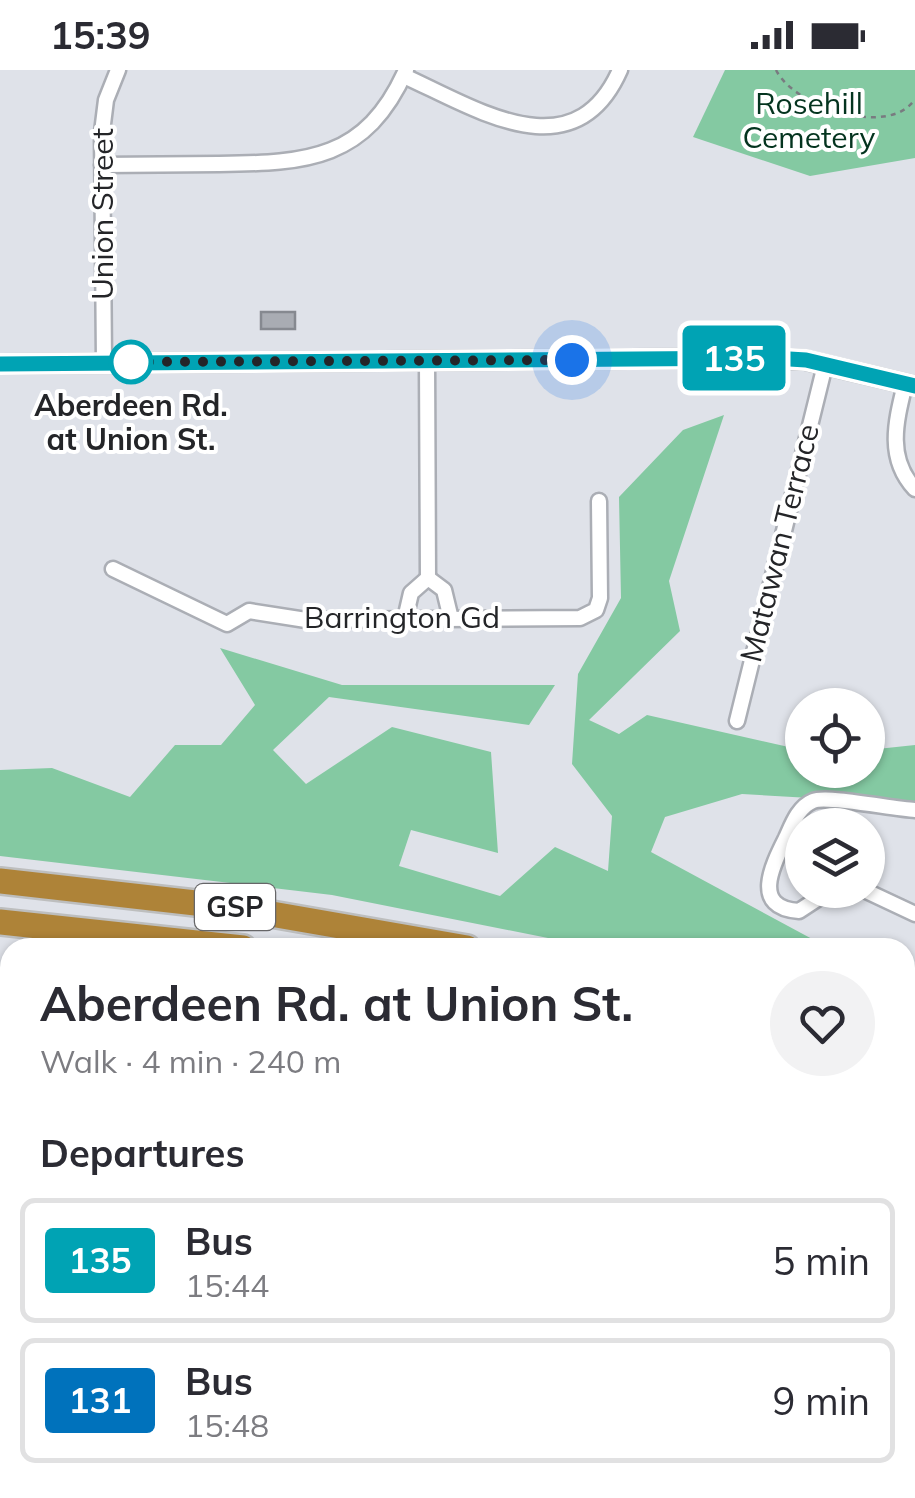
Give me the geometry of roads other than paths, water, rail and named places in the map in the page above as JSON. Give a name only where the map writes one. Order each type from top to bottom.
[{"type":"highway","name":"GSP","points":[[0,881],[231,906],[412,938]]},
{"type":"highway","name":"GSP","points":[[0,922],[150,938]]},
{"type":"street","name":"Union Street","points":[[104,362],[103,115],[118,70]]},
{"type":"street","points":[[102,165],[278,163],[320,156],[368,127],[387,106],[405,73],[506,122],[540,128],[568,123],[601,101],[620,70]]},
{"type":"street","points":[[0,364],[793,358],[910,385],[895,426],[895,455],[915,490]]},
{"type":"street","points":[[406,619],[411,594],[428,578],[426,362]]},
{"type":"street","name":"Matawan Terrace","points":[[737,721],[826,365]]},
{"type":"street","name":"Barrington Gd","points":[[114,569],[226,624],[249,611],[306,620],[580,618],[591,614],[600,598],[599,501]]},
{"type":"street","points":[[428,578],[444,590],[452,619]]},
{"type":"street","points":[[802,808],[824,798],[881,808]]},
{"type":"street","points":[[885,808],[915,810]]},
{"type":"street","points":[[785,841],[768,879],[770,894],[785,907]]},
{"type":"street","points":[[885,900],[915,914]]},
{"type":"place","name":"Aberdeen Rd. at Union St.","points":[[131,362]]},
{"type":"park label","name":"Rosehill Cemetery","points":[[809,121]]}]
